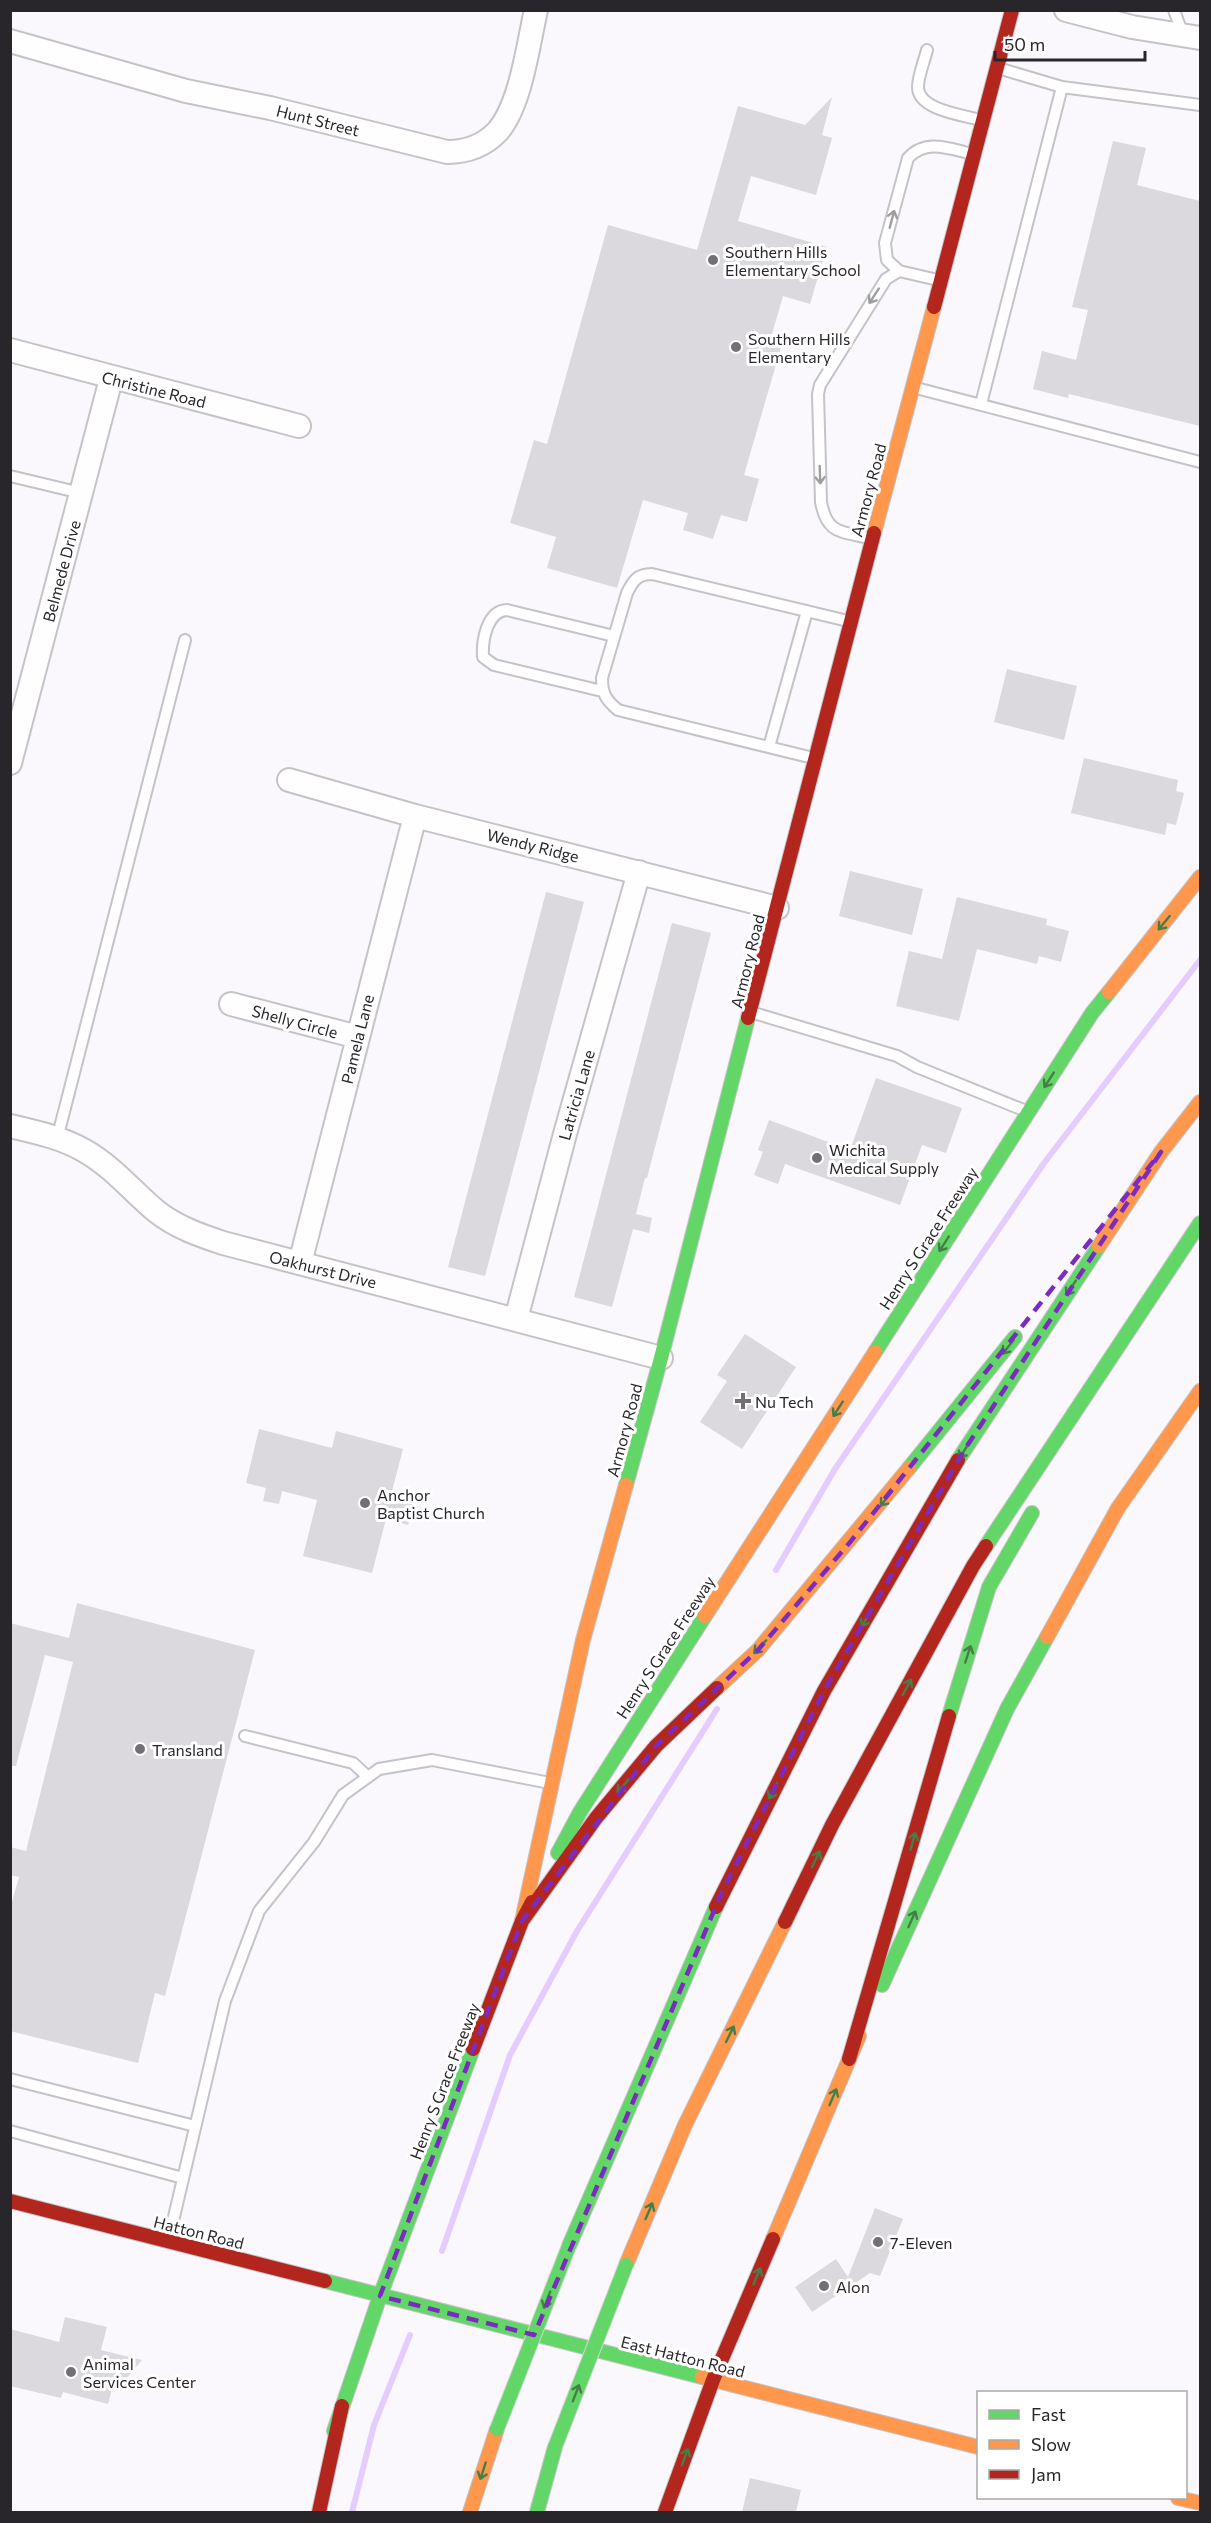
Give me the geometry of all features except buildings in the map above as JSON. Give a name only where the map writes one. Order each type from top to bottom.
[{"type":"main road","name":"Armory Road","points":[[522,1921],[583,1640],[661,1358],[815,758],[1012,10]]},
{"type":"main road","name":"Henry S Grace Freeway","points":[[307,2512],[380,2296],[522,1921],[579,1812],[1092,1013],[1200,878]]},
{"type":"main road","points":[[1060,1280],[1200,1102]]},
{"type":"main road","points":[[470,2512],[497,2429],[568,2246],[722,1892],[824,1690],[965,1449],[1161,1152]]},
{"type":"main road","points":[[1087,1420],[1200,1223]]},
{"type":"main road","points":[[537,2512],[555,2447],[626,2265],[685,2125],[832,1825],[973,1566],[1200,1223]]},
{"type":"main road","points":[[522,1921],[596,1818],[656,1746],[758,1650],[851,1541],[1024,1326]]},
{"type":"main road","points":[[665,2512],[713,2380],[849,2058],[1007,1709],[1118,1508],[1200,1390]]},
{"type":"main road","points":[[849,2058],[952,1704],[989,1587],[1040,1500]]},
{"type":"main road","name":"Hatton Road","points":[[10,2201],[380,2296]]},
{"type":"main road","name":"East Hatton Road","points":[[380,2296],[977,2447]]},
{"type":"main road","points":[[319,2512],[342,2406]]},
{"type":"street","name":"Hunt Street","points":[[10,41],[186,91],[270,108],[447,152],[465,152],[498,131],[508,114],[516,94],[536,10]]},
{"type":"street","points":[[1066,10],[1132,27],[1192,36]]},
{"type":"street","name":"Christine Road","points":[[10,350],[111,379],[299,426]]},
{"type":"street","name":"Belmede Drive","points":[[10,763],[111,379]]},
{"type":"street","name":"Wendy Ridge","points":[[289,780],[415,816],[777,908]]},
{"type":"street","name":"Pamela Lane","points":[[300,1263],[415,816]]},
{"type":"street","name":"Latricia Lane","points":[[516,1319],[565,1134],[639,872]]},
{"type":"street","name":"Shelly Circle","points":[[231,1004],[358,1037]]},
{"type":"street","name":"Oakhurst Drive","points":[[10,1126],[57,1139],[85,1151],[129,1183],[155,1210],[192,1232],[222,1244],[661,1358]]},
{"type":"lane","points":[[1174,10],[1192,36]]},
{"type":"lane","points":[[927,50],[918,86],[919,96],[927,104],[984,120]]},
{"type":"lane","points":[[997,68],[1062,87],[1200,105]]},
{"type":"lane","points":[[981,404],[1062,87]]},
{"type":"lane","points":[[941,281],[899,271],[887,260],[885,243],[908,158],[916,149],[932,145],[975,155]]},
{"type":"lane","points":[[873,539],[831,527],[824,519],[821,502],[818,394],[820,385],[874,294],[886,279],[899,271]]},
{"type":"lane","points":[[913,387],[1200,462]]},
{"type":"lane","points":[[10,476],[81,493]]},
{"type":"lane","points":[[815,758],[618,710],[607,701],[602,691],[602,678],[627,592],[633,580],[643,574],[851,622]]},
{"type":"lane","points":[[602,691],[494,665],[483,657],[483,649],[491,619],[500,610],[614,636]]},
{"type":"lane","points":[[769,747],[807,611]]},
{"type":"lane","points":[[57,1139],[185,640]]},
{"type":"lane","points":[[750,1012],[897,1056],[917,1067],[1029,1112]]},
{"type":"lane","points":[[245,1736],[353,1763],[368,1777]]},
{"type":"lane","points":[[168,2241],[225,2001],[259,1911],[314,1842],[343,1795],[379,1769],[432,1760],[553,1784]]},
{"type":"lane","points":[[10,2079],[195,2126]]},
{"type":"lane","points":[[10,2131],[183,2178]]},
{"type":"highlighted area","points":[[1161,1152],[965,1449],[824,1691],[722,1892],[534,2335],[380,2296],[522,1921],[656,1746],[758,1650],[851,1541]]},
{"type":"waterway","points":[[776,1570],[835,1469],[1044,1163],[1200,960]]},
{"type":"waterway","points":[[442,2251],[510,2055],[577,1931],[717,1709]]},
{"type":"waterway","points":[[352,2512],[374,2425],[410,2335]]},
{"type":"traffic: fast","points":[[875,1352],[1092,1013],[1109,992]]},
{"type":"traffic: fast","points":[[626,1485],[748,1018]]},
{"type":"traffic: fast","points":[[986,1546],[1200,1223]]},
{"type":"traffic: fast","points":[[958,1460],[1099,1246]]},
{"type":"traffic: fast","points":[[909,1468],[1015,1337]]},
{"type":"traffic: fast","points":[[949,1716],[989,1587],[1032,1513]]},
{"type":"traffic: fast","points":[[558,1853],[580,1812],[705,1616]]},
{"type":"traffic: fast","points":[[882,1985],[1007,1709],[1047,1637]]},
{"type":"traffic: fast","points":[[569,2246],[716,1907]]},
{"type":"traffic: fast","points":[[334,2431],[380,2296],[473,2049]]},
{"type":"traffic: fast","points":[[497,2429],[569,2246]]},
{"type":"traffic: fast","points":[[555,2447],[626,2265]]},
{"type":"traffic: fast","points":[[325,2281],[702,2377]]},
{"type":"traffic: fast","points":[[537,2512],[555,2447]]},
{"type":"traffic: slow","points":[[874,533],[934,307]]},
{"type":"traffic: slow","points":[[1109,992],[1200,877]]},
{"type":"traffic: slow","points":[[1099,1246],[1161,1152],[1200,1102]]},
{"type":"traffic: slow","points":[[705,1616],[875,1352]]},
{"type":"traffic: slow","points":[[1047,1637],[1118,1508],[1200,1391]]},
{"type":"traffic: slow","points":[[717,1688],[758,1650],[909,1468]]},
{"type":"traffic: slow","points":[[522,1921],[583,1640],[626,1485]]},
{"type":"traffic: slow","points":[[626,2265],[685,2125],[785,1922]]},
{"type":"traffic: slow","points":[[773,2239],[859,2036]]},
{"type":"traffic: slow","points":[[702,2377],[977,2447]]},
{"type":"traffic: slow","points":[[470,2512],[497,2429]]},
{"type":"traffic: slow","points":[[1182,2499],[1200,2503]]},
{"type":"traffic: jam","points":[[934,307],[1012,10]]},
{"type":"traffic: jam","points":[[748,1018],[874,533]]},
{"type":"traffic: jam","points":[[716,1907],[824,1691],[958,1460]]},
{"type":"traffic: jam","points":[[785,1922],[832,1825],[986,1546]]},
{"type":"traffic: jam","points":[[522,1921],[596,1818],[656,1746],[717,1688]]},
{"type":"traffic: jam","points":[[849,2059],[949,1716]]},
{"type":"traffic: jam","points":[[473,2049],[522,1921],[532,1902]]},
{"type":"traffic: jam","points":[[10,2201],[325,2281]]},
{"type":"traffic: jam","points":[[665,2512],[713,2380],[773,2239]]},
{"type":"traffic: jam","points":[[319,2512],[342,2406]]},
{"type":"place","name":"Southern Hills Elementary School","points":[[713,260]]},
{"type":"place","name":"Southern Hills Elementary","points":[[736,347]]},
{"type":"place","name":"Wichita Medical Supply","points":[[817,1158]]},
{"type":"place","name":"Nu Tech","points":[[743,1401]]},
{"type":"place","name":"Anchor Baptist Church","points":[[365,1503]]},
{"type":"place","name":"Transland","points":[[140,1749]]},
{"type":"place","name":"7-Eleven","points":[[878,2242]]},
{"type":"place","name":"Alon","points":[[824,2286]]},
{"type":"place","name":"Animal Services Center","points":[[71,2372]]}]
